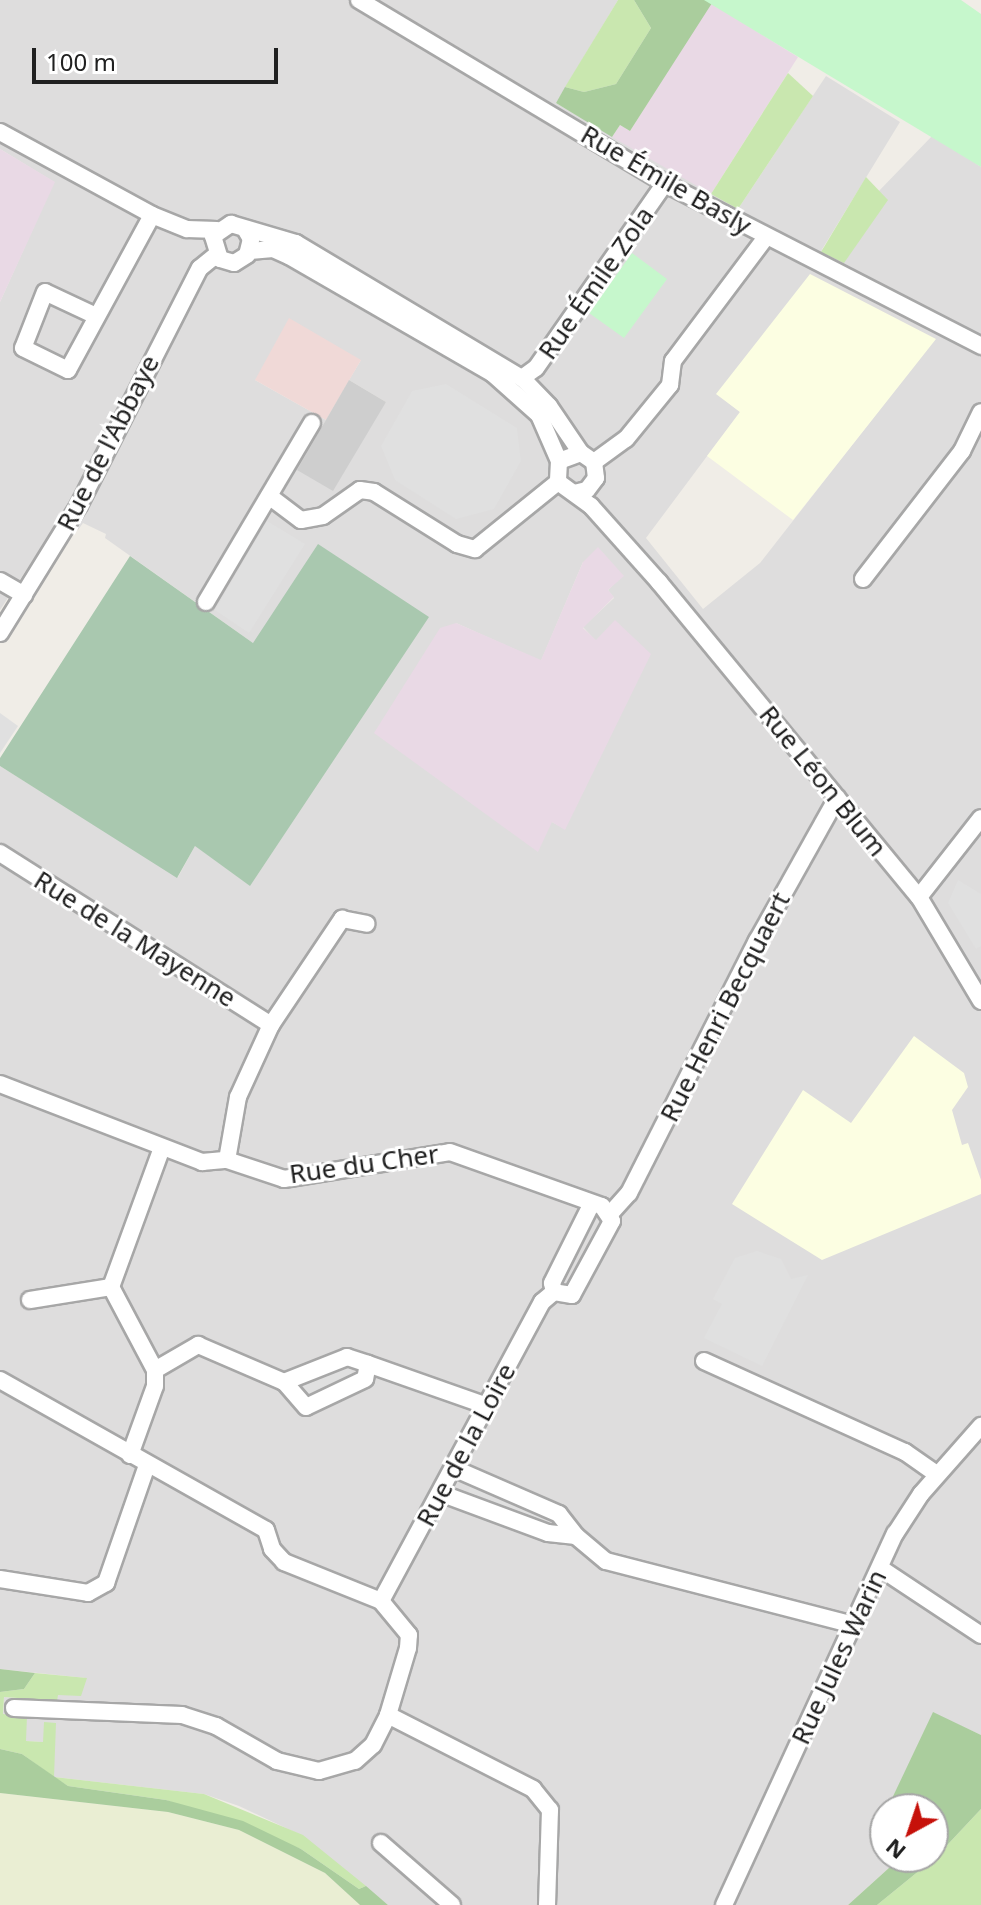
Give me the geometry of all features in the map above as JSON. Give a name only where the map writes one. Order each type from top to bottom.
[{"type":"street","name":"Rue Émile Basly","points":[[359,0],[665,183],[981,346]]},
{"type":"street","points":[[0,132],[152,215],[187,229],[214,252],[234,263],[250,251],[273,249],[289,256],[493,374],[539,415],[559,461],[558,482],[475,549],[457,544],[374,492],[360,490],[323,516],[301,520],[269,496]]},
{"type":"street","name":"Rue Émile Zola","points":[[522,378],[536,368],[665,183]]},
{"type":"street","points":[[96,316],[45,292],[23,348],[68,370],[152,215]]},
{"type":"street","points":[[187,229],[217,230],[231,224],[296,243],[522,378],[549,406],[588,458],[593,485],[574,493]]},
{"type":"street","points":[[245,229],[250,251]]},
{"type":"street","points":[[214,252],[217,230]]},
{"type":"street","points":[[559,461],[588,458],[626,439],[670,385],[673,361],[766,237]]},
{"type":"street","name":"Rue de l'Abbaye","points":[[0,633],[79,505],[200,268],[214,252]]},
{"type":"street","points":[[863,579],[962,451],[981,412]]},
{"type":"street","points":[[206,602],[312,423]]},
{"type":"street","name":"Rue Léon Blum","points":[[558,482],[574,493],[650,572],[919,897],[981,1001]]},
{"type":"street","name":"Rue Léon Blum","points":[[593,485],[645,557],[650,572]]},
{"type":"street","points":[[0,581],[24,595]]},
{"type":"street","name":"Rue Henri Becquaert","points":[[610,1214],[629,1193],[764,928],[837,798]]},
{"type":"street","points":[[919,897],[981,818]]},
{"type":"street","name":"Rue de la Mayenne","points":[[0,853],[271,1025]]},
{"type":"street","points":[[227,1160],[238,1097],[271,1025],[342,919],[367,924]]},
{"type":"street","name":"Rue du Cher","points":[[0,1084],[202,1162],[227,1160],[294,1179],[450,1152],[592,1203]]},
{"type":"street","points":[[130,1455],[155,1386],[155,1370],[111,1287],[162,1148]]},
{"type":"street","points":[[592,1203],[610,1214]]},
{"type":"street","name":"Rue de la Loire","points":[[554,1292],[552,1283],[592,1203]]},
{"type":"street","name":"Rue de la Loire","points":[[381,1601],[542,1302],[554,1292],[572,1295],[612,1221],[610,1214]]},
{"type":"street","points":[[30,1300],[111,1287]]},
{"type":"street","points":[[155,1370],[198,1345],[284,1382],[306,1407],[365,1379],[368,1364]]},
{"type":"street","points":[[284,1382],[347,1357],[487,1406]]},
{"type":"street","points":[[704,1361],[905,1452],[937,1474]]},
{"type":"street","points":[[0,1380],[266,1530],[272,1549],[284,1562],[381,1601],[409,1635],[388,1715],[373,1745],[355,1761],[319,1771],[277,1761],[216,1726],[182,1715],[14,1708]]},
{"type":"street","name":"Rue Jules Warin","points":[[724,1905],[902,1523],[937,1474],[981,1426]]},
{"type":"street","points":[[0,1579],[88,1593],[106,1583],[147,1465]]},
{"type":"street","points":[[453,1468],[559,1514],[576,1536],[606,1561],[853,1625]]},
{"type":"street","points":[[440,1493],[548,1533],[576,1536]]},
{"type":"street","points":[[880,1568],[981,1635]]},
{"type":"street","points":[[388,1715],[533,1789],[550,1810],[547,1905]]},
{"type":"street","points":[[381,1843],[452,1905]]},
{"type":"shaded area","points":[[0,0],[618,0],[556,103],[738,209],[826,76],[900,122],[821,251],[933,135],[981,167],[981,1735],[933,1713],[895,1793],[869,1793],[869,1873],[883,1873],[848,1905],[388,1905],[303,1836],[239,1806],[204,1794],[54,1777],[43,1742],[25,1741],[3,1714],[4,1697],[56,1701],[57,1695],[86,1678],[0,1669],[0,766],[178,877],[195,846],[253,643],[105,538],[106,534],[83,523],[78,530],[59,520],[0,610],[0,302],[54,182],[0,149]],"holes":[[[935,339],[760,563],[703,609],[646,538],[740,412],[717,394]],[[361,360],[349,380],[386,402],[298,470],[326,420],[255,380]],[[583,562],[623,575],[608,590],[614,598],[583,627],[596,641],[642,649],[565,829],[552,822],[456,623],[541,661]]]},
{"type":"shaded area","points":[[711,3],[798,57],[711,194],[612,137],[620,125],[630,131]]},
{"type":"shaded area","points":[[0,149],[55,182],[0,302]]},
{"type":"shaded area","points":[[810,274],[936,339],[793,520],[707,456],[740,412],[716,394]]},
{"type":"shaded area","points":[[289,318],[361,360],[326,420],[255,380]]},
{"type":"shaded area","points":[[349,380],[386,402],[333,491],[297,470]]},
{"type":"shaded area","points":[[446,384],[517,428],[521,461],[494,509],[456,519],[395,480],[381,446],[412,391]]},
{"type":"shaded area","points":[[267,521],[305,544],[249,633],[215,610]]},
{"type":"shaded area","points":[[318,544],[429,617],[250,886],[195,846],[177,878],[0,766],[0,758],[130,556],[253,643]]},
{"type":"shaded area","points":[[598,547],[624,576],[608,590],[614,597],[583,628],[596,640],[615,620],[651,654],[565,830],[552,822],[538,852],[374,733],[440,628],[456,623],[541,660],[583,562]]},
{"type":"shaded area","points":[[0,713],[18,726],[0,753]]},
{"type":"shaded area","points":[[958,880],[981,894],[981,946],[976,949],[948,903]]},
{"type":"shaded area","points":[[914,1036],[964,1073],[968,1087],[952,1110],[962,1145],[968,1143],[981,1180],[981,1194],[822,1260],[732,1204],[803,1090],[851,1123]]},
{"type":"shaded area","points":[[757,1251],[781,1259],[791,1279],[808,1275],[762,1366],[704,1338],[722,1304],[713,1299],[735,1258]]},
{"type":"shaded area","points":[[347,1357],[353,1375],[305,1396],[295,1378]]},
{"type":"shaded area","points":[[474,1477],[548,1509],[541,1531],[464,1502]]},
{"type":"shaded area","points":[[0,1793],[168,1812],[239,1830],[325,1873],[360,1905],[0,1905]]},
{"type":"green space","points":[[618,0],[634,0],[651,28],[616,84],[584,92],[565,87]]},
{"type":"green space","points":[[634,0],[714,0],[630,131],[620,125],[612,137],[556,103],[565,87],[584,92],[616,84],[651,28]]},
{"type":"green space","points":[[704,0],[961,0],[981,14],[981,167]]},
{"type":"green space","points":[[788,73],[813,96],[738,209],[711,194]]},
{"type":"green space","points":[[866,177],[888,200],[844,263],[821,252]]},
{"type":"green space","points":[[632,253],[667,279],[624,338],[589,313]]},
{"type":"green space","points":[[0,1669],[35,1673],[24,1689],[0,1692]]},
{"type":"green space","points":[[35,1673],[87,1678],[81,1696],[58,1695],[57,1701],[4,1697],[3,1714],[27,1716],[26,1741],[43,1742],[44,1722],[56,1723],[54,1777],[22,1754],[0,1749],[0,1692],[24,1689]]},
{"type":"green space","points":[[933,1712],[981,1735],[981,1809],[949,1843],[949,1793],[895,1793]]},
{"type":"green space","points":[[0,1749],[22,1754],[68,1786],[166,1800],[243,1821],[301,1849],[359,1889],[366,1886],[388,1905],[360,1905],[325,1873],[239,1830],[168,1812],[0,1793]]},
{"type":"green space","points":[[54,1777],[204,1794],[303,1835],[366,1886],[359,1889],[301,1849],[166,1800],[68,1786]]},
{"type":"green space","points":[[981,1809],[981,1905],[877,1905],[916,1873],[949,1873],[949,1843]]},
{"type":"green space","points":[[883,1873],[916,1873],[877,1905],[848,1905]]}]
